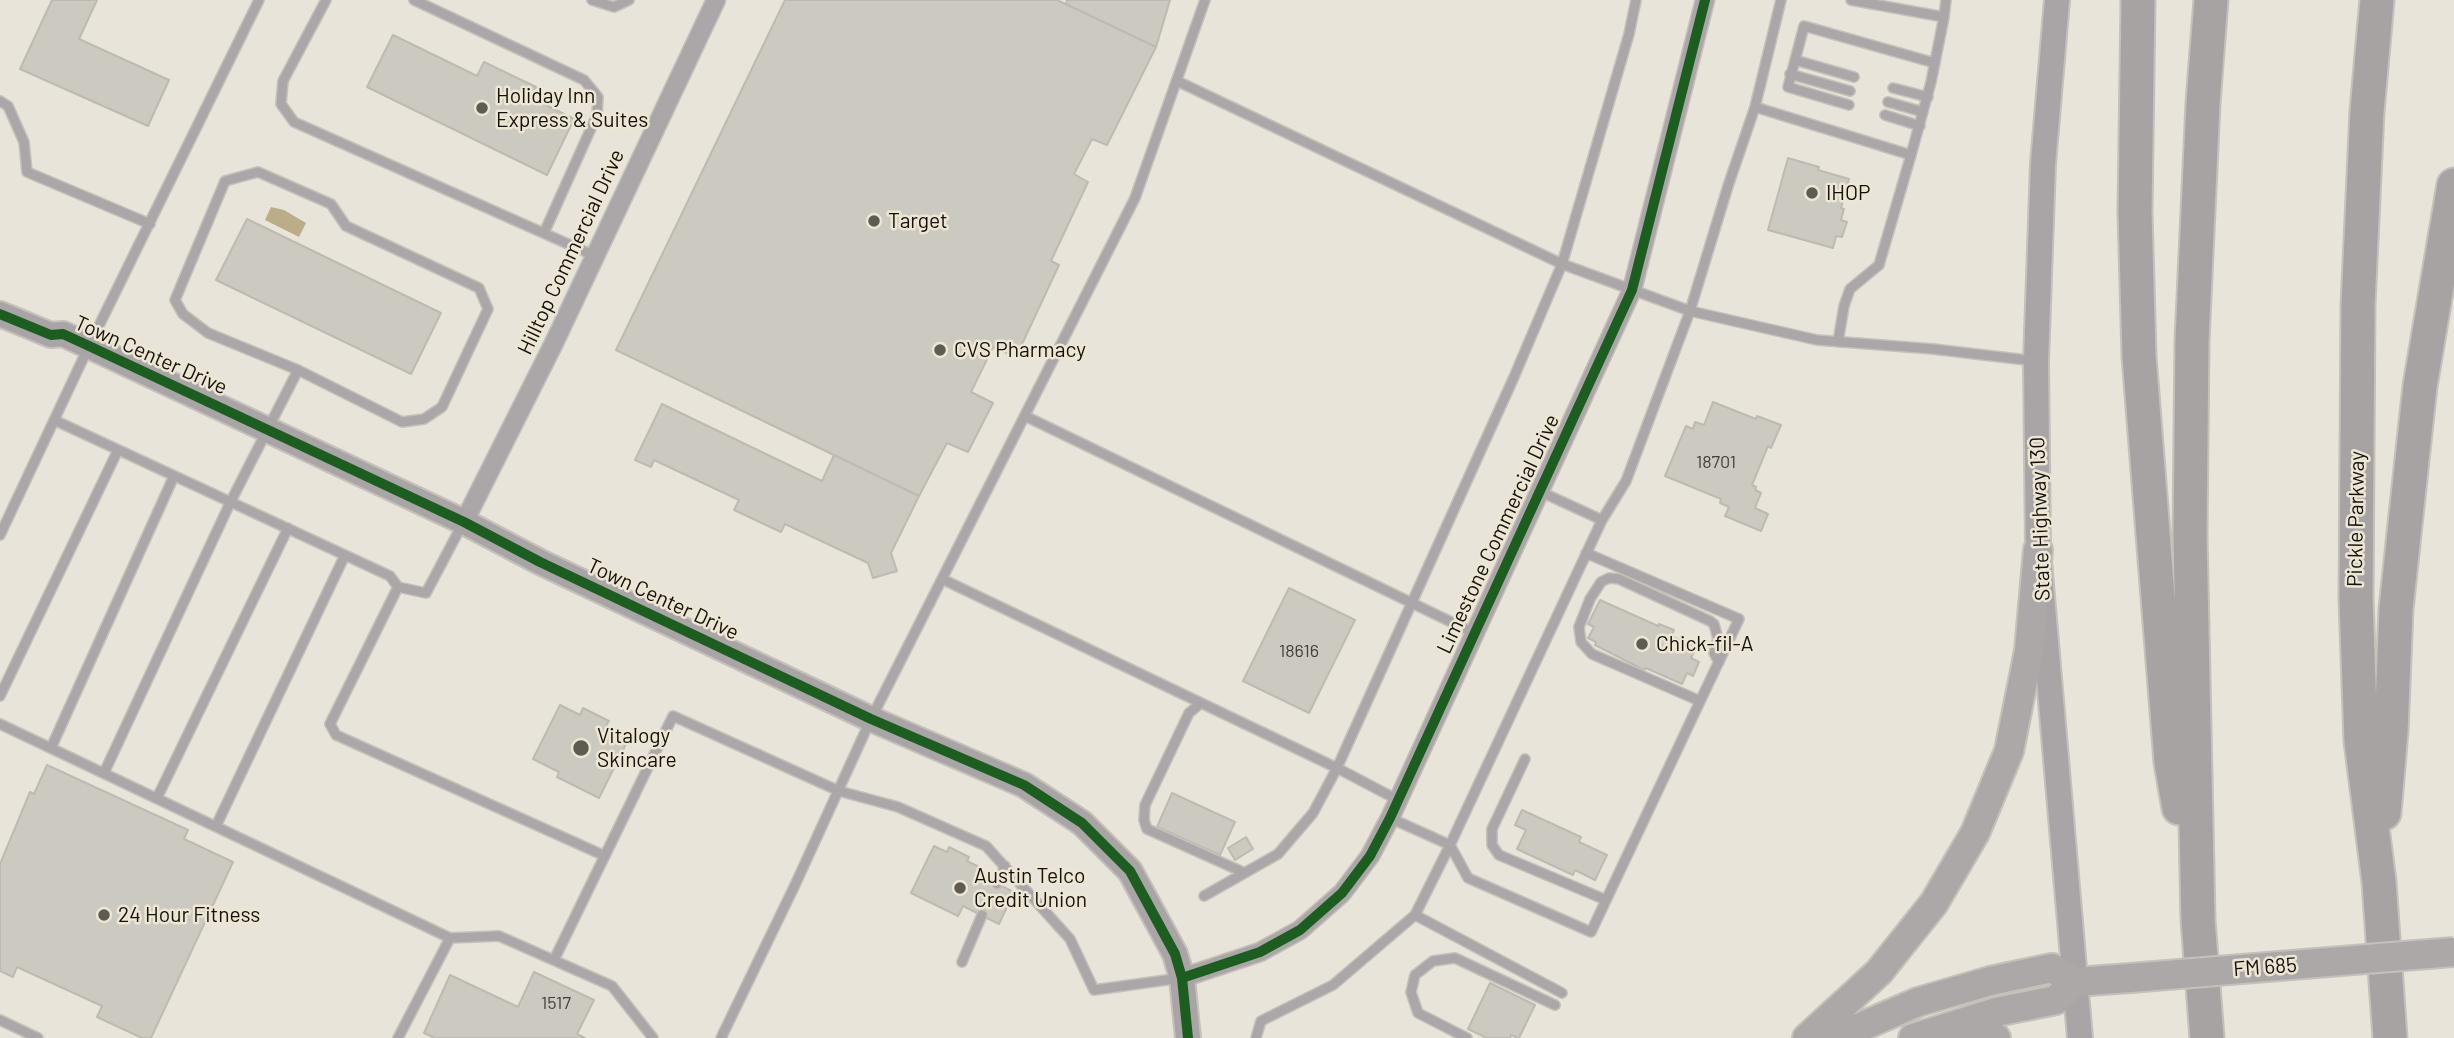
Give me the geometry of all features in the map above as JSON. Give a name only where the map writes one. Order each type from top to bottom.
[{"type":"highway","points":[[2138,0],[2135,214],[2139,356],[2171,762],[2197,920]]},
{"type":"highway","points":[[2207,1038],[2197,920],[2190,534],[2192,340],[2203,103],[2211,0]]},
{"type":"highway","name":"Pickle Parkway","points":[[2377,0],[2367,111],[2358,305],[2356,598],[2361,741],[2379,882],[2390,1038]]},
{"type":"highway","points":[[2379,882],[2391,732],[2396,609],[2408,492],[2420,386],[2454,185]]},
{"type":"main road","points":[[1807,1038],[1880,972],[1934,903],[1975,833],[2010,751],[2029,650],[2038,550]]},
{"type":"main road","name":"FM 685","points":[[1835,1038],[1918,1002],[1990,981],[2052,968],[2076,982],[2454,952]]},
{"type":"main road","points":[[1921,1035],[1996,1012],[2056,1000],[2076,982]]},
{"type":"main road","points":[[1921,1035],[1986,1034],[1996,1038]]},
{"type":"street","name":"Hilltop Commercial Drive","points":[[464,522],[595,256],[716,0]]},
{"type":"street","name":"Limestone Commercial Drive","points":[[1182,978],[1260,952],[1300,930],[1342,892],[1370,856],[1390,818],[1632,290],[1705,0]]},
{"type":"street","name":"State Highway 130","points":[[2057,0],[2043,164],[2036,361],[2038,550],[2080,1038]]},
{"type":"street","name":"Town Center Drive","points":[[0,298],[57,321],[63,334]]},
{"type":"street","name":"Town Center Drive","points":[[0,314],[51,335],[63,334],[464,522],[552,568],[871,719],[1024,785],[1082,823],[1130,871],[1175,954],[1182,978],[1188,1038]]},
{"type":"lane","points":[[0,535],[89,346],[259,0]]},
{"type":"lane","points":[[326,0],[283,81],[281,104],[294,122],[595,256]]},
{"type":"lane","points":[[414,0],[584,80],[598,97],[597,115],[544,233]]},
{"type":"lane","points":[[592,0],[614,7],[629,0]]},
{"type":"lane","points":[[720,1038],[871,719],[1135,198],[1205,0]]},
{"type":"lane","points":[[1204,897],[1278,854],[1313,813],[1337,768],[1514,377],[1562,264],[1629,34],[1636,0]]},
{"type":"lane","points":[[1256,1038],[1261,1021],[1333,985],[1415,915],[1602,520],[1626,481],[1690,311],[1755,107],[1781,0]]},
{"type":"lane","points":[[1852,0],[1944,17]]},
{"type":"lane","points":[[1838,342],[1850,289],[1880,265],[1928,97],[1946,0]]},
{"type":"lane","points":[[1849,105],[1788,87],[1804,26],[1935,63]]},
{"type":"lane","points":[[1795,60],[1854,77]]},
{"type":"lane","points":[[1790,74],[1850,91]]},
{"type":"lane","points":[[1177,81],[1562,264],[1690,311],[1817,340],[1933,349],[2036,361]]},
{"type":"lane","points":[[1893,88],[1928,97]]},
{"type":"lane","points":[[0,101],[8,106],[24,142],[27,172],[150,224]]},
{"type":"lane","points":[[1888,102],[1923,112]]},
{"type":"lane","points":[[1755,107],[1911,155]]},
{"type":"lane","points":[[1885,115],[1920,126]]},
{"type":"lane","points":[[258,172],[331,204],[346,226],[479,288],[488,309],[442,407],[424,419],[402,422],[298,370],[208,333],[183,314],[175,300],[225,181],[258,172]]},
{"type":"lane","points":[[104,773],[231,501],[298,370]]},
{"type":"lane","points":[[1025,416],[1474,633]]},
{"type":"lane","points":[[54,420],[390,576],[398,587],[426,593],[464,522]]},
{"type":"lane","points":[[0,696],[118,450]]},
{"type":"lane","points":[[51,748],[174,475]]},
{"type":"lane","points":[[1539,491],[1602,520]]},
{"type":"lane","points":[[157,799],[288,528]]},
{"type":"lane","points":[[1390,818],[1450,845],[1468,878],[1591,932],[1739,619],[1586,553]]},
{"type":"lane","points":[[216,826],[345,555]]},
{"type":"lane","points":[[1700,701],[1592,654],[1581,642],[1579,627],[1590,599],[1601,582],[1609,578],[1619,579],[1710,621],[1714,624],[1718,639],[1714,653],[1719,662]]},
{"type":"lane","points":[[942,579],[1337,768],[1398,800]]},
{"type":"lane","points":[[398,587],[330,724],[336,735],[605,856]]},
{"type":"lane","points":[[1201,704],[1189,713],[1145,805],[1144,820],[1147,829],[1245,873]]},
{"type":"lane","points":[[554,960],[673,716],[839,791],[913,813],[986,846],[1070,939],[1094,990],[1182,978]]},
{"type":"lane","points":[[0,724],[450,938],[499,936],[612,986],[653,1038]]},
{"type":"lane","points":[[1525,759],[1492,829],[1492,845],[1499,855],[1606,900]]},
{"type":"lane","points":[[997,884],[1005,866]]},
{"type":"lane","points":[[962,962],[982,915]]},
{"type":"lane","points":[[1415,915],[1562,993]]},
{"type":"lane","points":[[398,1038],[450,938]]},
{"type":"lane","points":[[1466,1038],[1418,1013],[1411,992],[1415,975],[1433,961],[1455,958],[1555,1005]]},
{"type":"lane","points":[[0,1020],[38,1038]]},
{"type":"shaded area","points":[[271,207],[284,210],[306,223],[299,237],[265,220]]},
{"type":"building","points":[[52,0],[97,0],[79,39],[169,80],[148,126],[20,69]]},
{"type":"building","name":"Target","points":[[785,0],[1057,0],[1156,47],[1107,145],[1092,139],[1074,174],[1088,182],[1051,261],[1059,265],[1016,357],[993,347],[971,392],[993,403],[968,452],[947,443],[919,496],[616,350]]},
{"type":"building","points":[[1067,0],[1170,0],[1156,47],[1066,4]]},
{"type":"building","name":"Holiday Inn Express & Suites","points":[[393,35],[477,76],[484,62],[536,87],[530,97],[574,119],[547,175],[367,87]]},
{"type":"building","name":"IHOP","points":[[1788,158],[1849,179],[1841,208],[1844,209],[1841,220],[1847,222],[1842,237],[1836,236],[1833,248],[1768,230]]},
{"type":"building","points":[[247,219],[441,313],[411,374],[216,280]]},
{"type":"building","points":[[1713,402],[1756,419],[1757,416],[1781,425],[1771,448],[1768,446],[1752,485],[1761,493],[1755,508],[1768,514],[1761,531],[1725,516],[1729,507],[1720,503],[1721,499],[1665,476],[1686,426],[1693,429],[1695,422],[1704,425]]},
{"type":"building","points":[[662,404],[822,481],[834,455],[919,496],[891,553],[897,571],[873,578],[868,563],[785,524],[781,532],[734,510],[739,500],[654,460],[651,467],[635,460]]},
{"type":"building","points":[[1289,588],[1355,620],[1309,713],[1243,681]]},
{"type":"building","name":"Chick-fil-A","points":[[1600,600],[1658,626],[1659,624],[1674,630],[1671,636],[1696,647],[1691,658],[1699,662],[1693,676],[1687,673],[1682,684],[1646,668],[1644,670],[1595,645],[1596,642],[1588,638],[1594,627],[1588,624]]},
{"type":"building","name":"Vitalogy Skincare","points":[[560,705],[580,715],[583,708],[609,721],[606,726],[629,738],[599,798],[557,777],[559,772],[533,759]]},
{"type":"building","name":"24 Hour Fitness","points":[[47,765],[188,830],[184,839],[233,862],[151,1038],[142,1038],[97,1017],[102,1006],[17,967],[13,977],[0,971],[0,864],[30,792],[34,794]]},
{"type":"building","points":[[1172,793],[1235,822],[1220,855],[1157,827]]},
{"type":"building","points":[[1522,810],[1581,837],[1579,842],[1607,855],[1595,880],[1575,870],[1573,875],[1517,849],[1526,830],[1515,825]]},
{"type":"building","points":[[1246,837],[1253,849],[1235,860],[1228,848]]},
{"type":"building","name":"Austin Telco Credit Union","points":[[934,846],[947,852],[949,847],[969,857],[967,861],[981,868],[978,875],[1014,892],[999,924],[963,906],[958,916],[911,893]]},
{"type":"building","points":[[534,972],[594,1000],[577,1034],[585,1038],[435,1038],[424,1033],[450,975],[518,1007]]},
{"type":"building","points":[[1490,983],[1535,1005],[1519,1038],[1511,1035],[1510,1038],[1487,1038],[1468,1029]]},
{"type":"cycle path","points":[[1182,978],[1260,952],[1300,930],[1342,893],[1370,856],[1390,818],[1632,290],[1705,0]]},
{"type":"cycle path","points":[[0,314],[51,335],[63,334],[464,522],[540,562],[871,719],[1024,785],[1082,823],[1130,871],[1175,954],[1182,978],[1188,1038]]},
{"type":"place","name":"Holiday Inn Express & Suites","points":[[482,108]]},
{"type":"place","name":"IHOP","points":[[1812,193]]},
{"type":"place","name":"Target","points":[[874,221]]},
{"type":"place","name":"CVS Pharmacy","points":[[940,350]]},
{"type":"place","name":"Chick-fil-A","points":[[1642,644]]},
{"type":"place","name":"Vitalogy Skincare","points":[[581,748]]},
{"type":"place","name":"Austin Telco Credit Union","points":[[960,888]]},
{"type":"place","name":"24 Hour Fitness","points":[[104,915]]}]
